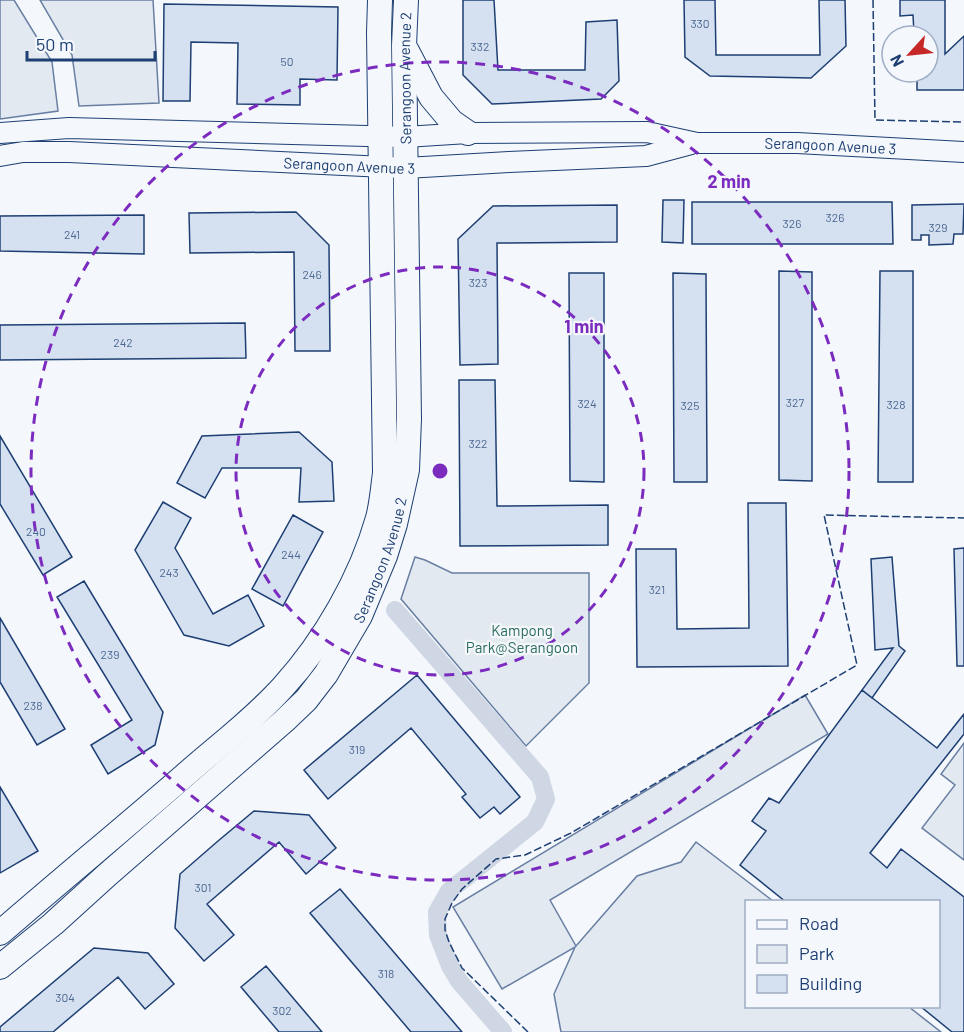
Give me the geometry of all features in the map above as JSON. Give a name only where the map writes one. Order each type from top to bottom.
[{"type":"main road","name":"Serangoon Avenue 2","points":[[0,933],[267,703],[297,671],[339,611],[368,549],[379,516],[385,473],[380,0]]},
{"type":"main road","name":"Serangoon Avenue 2","points":[[0,967],[53,924],[306,700],[326,674],[360,616],[385,556],[407,470],[409,419],[404,46],[406,0]]},
{"type":"main road","points":[[404,46],[431,97],[452,122],[468,133]]},
{"type":"street","name":"Serangoon Avenue 3","points":[[0,133],[69,128],[405,137],[468,133],[647,132],[697,143],[797,143],[964,152]]},
{"type":"street","name":"Serangoon Avenue 3","points":[[0,156],[23,152],[69,152],[405,168],[646,156],[697,143]]},
{"type":"green space","points":[[0,0],[14,0],[52,62],[58,111],[0,119]]},
{"type":"green space","points":[[40,0],[153,0],[159,103],[79,106],[72,55]]},
{"type":"green space","name":"Kampong Park@Serangoon","points":[[415,557],[452,573],[589,573],[589,683],[526,746],[401,599]]},
{"type":"green space","points":[[805,695],[828,734],[550,900],[576,946],[637,876],[681,862],[696,842],[772,900],[745,900],[745,1008],[910,1008],[941,1032],[561,1032],[554,994],[575,947],[502,989],[453,907]]},
{"type":"green space","points":[[964,743],[964,860],[922,828],[955,785],[941,774]]},
{"type":"building","points":[[463,0],[494,0],[498,70],[585,70],[586,22],[617,20],[619,81],[601,99],[492,104],[463,75]]},
{"type":"building","points":[[684,0],[715,0],[716,55],[820,55],[819,0],[845,0],[846,46],[811,78],[710,76],[685,57]]},
{"type":"building","points":[[900,0],[945,0],[945,54],[964,36],[964,90],[917,90],[917,84],[940,84],[940,24],[914,24],[913,15],[900,16]]},
{"type":"building","points":[[164,4],[338,7],[337,80],[300,79],[300,105],[237,104],[238,43],[191,42],[190,101],[163,101]]},
{"type":"building","points":[[663,200],[684,200],[683,243],[662,242]]},
{"type":"building","points":[[692,202],[892,202],[893,244],[692,244]]},
{"type":"building","points":[[964,204],[963,234],[954,234],[953,244],[929,245],[929,235],[921,235],[921,240],[912,240],[912,205]]},
{"type":"building","points":[[617,205],[617,242],[497,243],[498,364],[460,365],[458,239],[493,206]]},
{"type":"building","points":[[296,212],[329,245],[330,351],[295,351],[294,252],[190,253],[189,213]]},
{"type":"building","points":[[144,215],[144,254],[0,251],[0,216]]},
{"type":"building","points":[[779,271],[812,272],[812,481],[779,480]]},
{"type":"building","points":[[880,271],[913,271],[913,482],[878,482]]},
{"type":"building","points":[[569,273],[604,273],[604,482],[570,481]]},
{"type":"building","points":[[673,273],[706,274],[707,482],[674,482]]},
{"type":"building","points":[[245,323],[246,358],[0,360],[0,325]]},
{"type":"building","points":[[459,380],[495,380],[497,506],[608,505],[608,545],[460,546]]},
{"type":"building","points":[[299,432],[332,462],[334,501],[299,502],[301,468],[222,468],[205,498],[177,483],[202,436]]},
{"type":"building","points":[[0,436],[72,557],[43,575],[0,504]]},
{"type":"building","points":[[163,502],[191,518],[175,548],[213,614],[248,595],[264,626],[229,646],[184,635],[135,550]]},
{"type":"building","points":[[748,503],[786,503],[788,666],[637,667],[636,549],[676,549],[677,629],[749,628]]},
{"type":"building","points":[[293,515],[323,532],[283,606],[252,589]]},
{"type":"building","points":[[964,548],[964,666],[957,666],[954,549]]},
{"type":"building","points":[[892,557],[899,646],[905,651],[872,698],[862,690],[893,648],[875,650],[871,559]]},
{"type":"building","points":[[84,581],[163,712],[155,745],[108,774],[91,745],[132,720],[57,597]]},
{"type":"building","points":[[0,618],[65,729],[37,745],[0,682]]},
{"type":"building","points":[[417,675],[520,797],[500,814],[494,807],[480,818],[462,797],[466,794],[411,728],[328,799],[304,770]]},
{"type":"building","points":[[862,690],[937,748],[964,714],[964,734],[870,853],[887,868],[901,849],[964,897],[964,1032],[952,1032],[922,1008],[940,1008],[940,900],[784,900],[740,865],[766,831],[752,821],[769,798],[779,803]]},
{"type":"building","points":[[0,787],[38,851],[0,873]]},
{"type":"building","points":[[254,811],[309,815],[336,848],[306,874],[279,842],[207,904],[234,935],[204,961],[175,928],[180,874]]},
{"type":"building","points":[[340,889],[462,1032],[411,1032],[310,913]]},
{"type":"building","points":[[94,948],[148,953],[174,984],[145,1009],[118,977],[53,1032],[0,1032],[0,1027]]},
{"type":"building","points":[[266,966],[322,1032],[279,1032],[241,987]]},
{"type":"waterway","points":[[395,610],[540,777],[546,799],[535,822],[449,891],[437,912],[438,935],[450,966],[459,981],[503,1032]]},
{"type":"fence","points":[[873,0],[875,120],[964,122]]},
{"type":"fence","points":[[528,1032],[462,968],[449,942],[445,930],[445,919],[462,889],[496,859],[525,855],[571,833],[857,665],[824,515],[964,518]]}]
